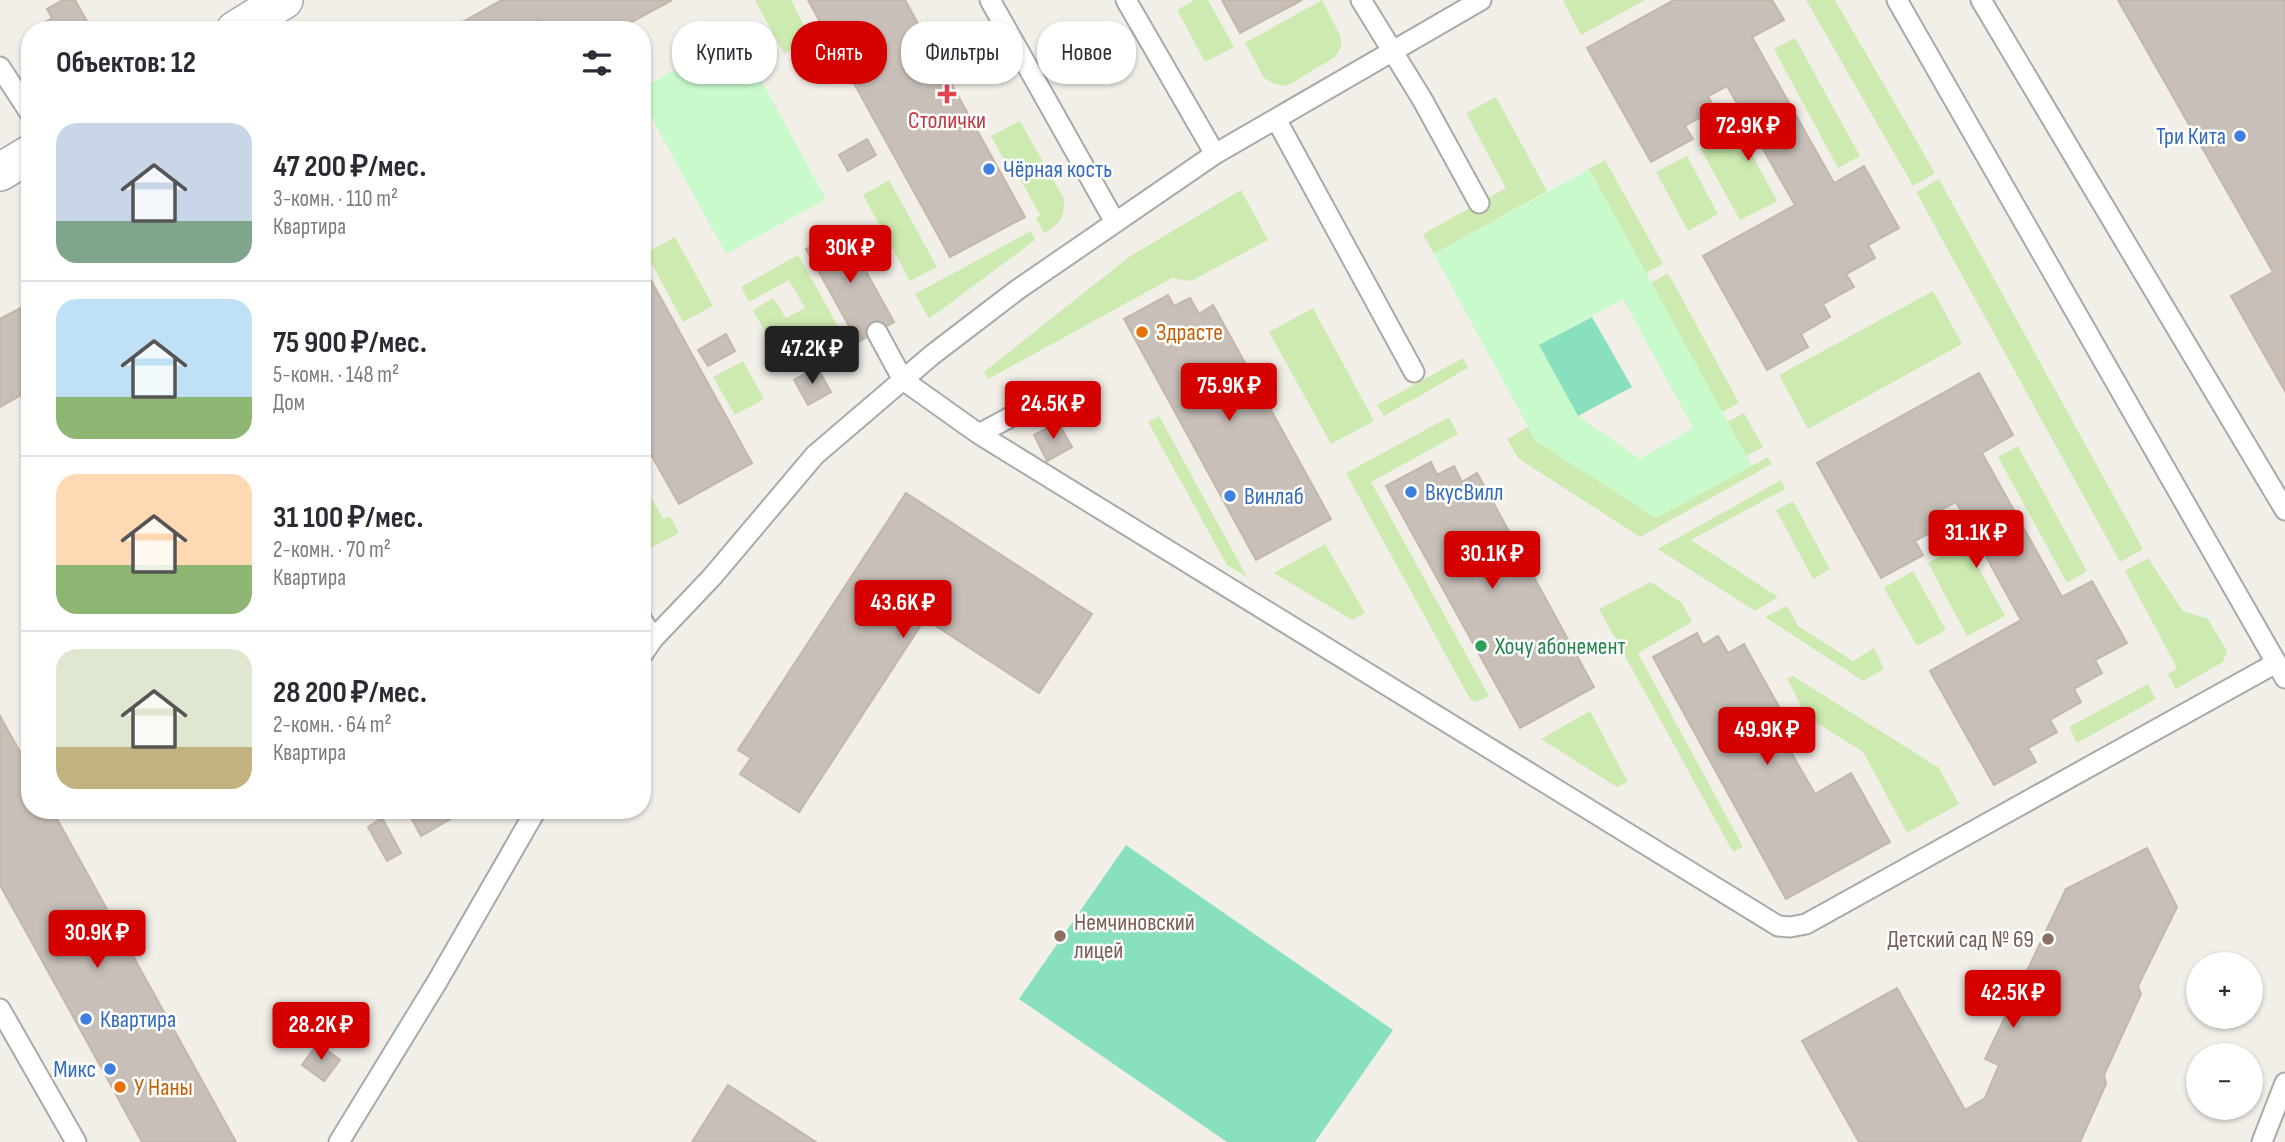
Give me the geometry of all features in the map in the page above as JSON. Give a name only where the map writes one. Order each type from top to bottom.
[{"type":"street","points":[[250,21],[285,0]]},
{"type":"street","points":[[0,172],[21,159]]},
{"type":"lane","points":[[990,0],[1115,222]]},
{"type":"lane","points":[[1126,0],[1215,154]]},
{"type":"lane","points":[[1361,0],[1479,203]]},
{"type":"lane","points":[[651,644],[816,455],[932,355],[1017,290],[1215,154],[1481,0]]},
{"type":"lane","points":[[877,332],[903,380],[979,433],[1778,926],[1806,924],[2281,671],[1897,0]]},
{"type":"lane","points":[[1981,0],[2285,510]]},
{"type":"lane","points":[[0,67],[21,99]]},
{"type":"lane","points":[[1276,119],[1414,373]]},
{"type":"lane","points":[[979,433],[1049,396]]},
{"type":"lane","points":[[339,1142],[437,982],[531,819]]},
{"type":"lane","points":[[0,1009],[76,1142]]},
{"type":"lane","points":[[2262,1142],[2285,1083]]},
{"type":"green space","points":[[755,0],[791,0],[802,21],[791,21],[791,50],[784,54],[777,41],[777,21],[766,21]]},
{"type":"green space","points":[[1194,0],[1208,0],[1234,47],[1205,62],[1177,10]]},
{"type":"green space","points":[[1322,0],[1341,37],[1341,47],[1335,57],[1286,86],[1274,84],[1264,78],[1245,43]]},
{"type":"green space","points":[[1645,0],[1581,35],[1563,1]]},
{"type":"green space","points":[[1806,0],[1835,0],[1935,173],[1913,186]]},
{"type":"green space","points":[[1795,38],[1860,156],[1838,168],[1774,49]]},
{"type":"green space","points":[[672,72],[672,84],[763,84],[826,199],[726,254],[651,116],[651,83]]},
{"type":"green space","points":[[1496,97],[1547,191],[1434,254],[1423,234],[1506,188],[1466,113]]},
{"type":"green space","points":[[1020,121],[1064,199],[1064,211],[1060,219],[1044,233],[1036,218],[1040,215],[1015,170],[1011,172],[991,136]]},
{"type":"green space","points":[[1737,127],[1777,201],[1740,220],[1700,148]]},
{"type":"green space","points":[[1687,156],[1718,214],[1688,231],[1656,172]]},
{"type":"green space","points":[[1605,160],[1663,264],[1646,273],[1589,169]]},
{"type":"green space","points":[[1589,169],[1752,466],[1656,518],[1536,441],[1434,254]],"holes":[[[1623,299],[1693,428],[1640,459],[1578,416],[1539,345]]]},
{"type":"green space","points":[[1939,179],[2143,549],[2120,562],[1916,192]]},
{"type":"green space","points":[[889,180],[937,267],[910,281],[863,195]]},
{"type":"green space","points":[[1241,190],[1268,240],[1191,281],[1172,278],[988,379],[984,372],[1129,257]]},
{"type":"green space","points":[[1031,231],[1035,240],[929,319],[915,294]]},
{"type":"green space","points":[[675,237],[713,306],[683,322],[651,262],[651,250]]},
{"type":"green space","points":[[798,255],[841,332],[783,364],[753,310],[773,298],[786,318],[805,308],[789,280],[749,302],[741,287]]},
{"type":"green space","points":[[1668,273],[1739,403],[1722,412],[1651,283]]},
{"type":"green space","points":[[1933,291],[1962,344],[1808,429],[1779,375]]},
{"type":"green space","points":[[1313,308],[1374,421],[1331,444],[1269,332]]},
{"type":"green space","points":[[1592,317],[1632,387],[1578,416],[1539,345]]},
{"type":"green space","points":[[1463,358],[1468,368],[1384,416],[1377,405]]},
{"type":"green space","points":[[743,361],[764,399],[735,415],[713,377]]},
{"type":"green space","points":[[1744,413],[1763,447],[1746,456],[1727,422]]},
{"type":"green space","points":[[1159,416],[1247,577],[1227,565],[1148,422]]},
{"type":"green space","points":[[1449,417],[1458,434],[1371,482],[1489,696],[1476,702],[1470,699],[1346,473]]},
{"type":"green space","points":[[1528,427],[1536,441],[1656,518],[1768,457],[1772,464],[1640,537],[1518,458],[1507,439]]},
{"type":"green space","points":[[2018,446],[2087,571],[2067,583],[1998,457]]},
{"type":"green space","points":[[1781,480],[1785,489],[1691,540],[1778,597],[1755,611],[1658,549]]},
{"type":"green space","points":[[651,497],[663,519],[670,516],[679,533],[651,548]]},
{"type":"green space","points":[[1793,501],[1830,569],[1813,579],[1776,510]]},
{"type":"green space","points":[[1965,543],[2005,616],[1967,636],[1928,563]]},
{"type":"green space","points":[[1325,544],[1365,613],[1352,620],[1274,573]]},
{"type":"green space","points":[[2148,558],[2183,611],[2208,619],[2227,651],[2223,662],[2176,689],[2168,674],[2177,668],[2125,571]]},
{"type":"green space","points":[[1913,571],[1946,630],[1917,646],[1884,588]]},
{"type":"green space","points":[[1651,582],[1682,603],[1692,622],[1638,653],[1743,847],[1733,852],[1599,609]]},
{"type":"green space","points":[[1787,606],[1798,626],[1853,661],[1874,648],[1884,669],[1863,681],[1765,617]]},
{"type":"green space","points":[[1793,676],[1939,768],[1959,804],[1907,833],[1863,752],[1806,716],[1787,678]]},
{"type":"green space","points":[[2148,684],[2156,699],[2077,743],[2069,727]]},
{"type":"green space","points":[[1590,711],[1628,782],[1617,787],[1541,739]]},
{"type":"green space","points":[[1126,845],[1393,1030],[1315,1142],[1227,1142],[1019,999]]},
{"type":"building","points":[[63,0],[75,0],[87,21],[47,21],[52,18],[47,9]]},
{"type":"building","points":[[502,0],[672,0],[634,21],[464,21]]},
{"type":"building","points":[[808,0],[905,0],[917,21],[901,21],[901,84],[951,84],[1025,217],[950,257],[854,84],[887,84],[887,21],[820,21]]},
{"type":"building","points":[[1222,0],[1302,0],[1240,33]]},
{"type":"building","points":[[1674,0],[1772,0],[1784,20],[1752,37],[1834,183],[1864,166],[1899,228],[1868,245],[1875,258],[1846,274],[1854,287],[1823,304],[1830,317],[1801,334],[1808,347],[1767,370],[1703,256],[1795,205],[1727,86],[1708,96],[1715,109],[1685,126],[1693,139],[1651,162],[1587,48]]},
{"type":"building","name":"Три Кита","points":[[2118,0],[2285,0],[2285,391],[2231,296],[2273,272]]},
{"type":"building","points":[[867,139],[876,155],[848,171],[839,155]]},
{"type":"building","points":[[842,228],[894,322],[858,342],[806,249]]},
{"type":"building","points":[[651,280],[752,463],[679,504],[651,455]]},
{"type":"building","points":[[1168,295],[1174,306],[1190,298],[1199,314],[1213,305],[1331,519],[1256,560],[1124,319]]},
{"type":"building","points":[[21,308],[21,395],[0,407],[0,319]]},
{"type":"building","points":[[726,334],[735,351],[708,366],[698,350]]},
{"type":"building","points":[[817,367],[831,392],[808,405],[794,380]]},
{"type":"building","points":[[1979,373],[2013,435],[1982,453],[2062,597],[2092,581],[2127,643],[2095,660],[2102,673],[2074,689],[2081,702],[2050,720],[2057,732],[2028,748],[2036,762],[1994,785],[1930,671],[2021,620],[1956,502],[1937,512],[1944,525],[1915,541],[1923,555],[1881,578],[1817,463]]},
{"type":"building","points":[[1058,422],[1072,447],[1047,461],[1034,435]]},
{"type":"building","points":[[1431,462],[1437,475],[1454,466],[1462,482],[1477,473],[1594,687],[1520,728],[1386,486]]},
{"type":"building","points":[[906,493],[1092,614],[1039,693],[925,619],[799,812],[740,774],[751,758],[738,750]]},
{"type":"building","points":[[1697,633],[1703,645],[1718,636],[1728,653],[1744,644],[1798,741],[1788,747],[1815,794],[1851,773],[1890,842],[1786,899],[1653,657]]},
{"type":"building","points":[[0,716],[21,754],[21,819],[57,819],[236,1142],[142,1142],[0,885]]},
{"type":"building","points":[[383,819],[401,853],[387,861],[368,827]]},
{"type":"building","points":[[412,819],[450,819],[421,836]]},
{"type":"building","points":[[2147,848],[2177,907],[2138,986],[2141,994],[2104,1075],[2106,1084],[2080,1142],[1859,1142],[1802,1041],[1897,988],[1965,1110],[1985,1098],[1999,1065],[1985,1059],[2066,889]]},
{"type":"building","points":[[318,1043],[340,1060],[324,1081],[302,1065]]},
{"type":"building","points":[[728,1085],[816,1142],[692,1142]]},
{"type":"place","name":"Столички","points":[[947,94]]},
{"type":"place","name":"Три Кита","points":[[2240,136]]},
{"type":"place","name":"Чёрная кость","points":[[989,169]]},
{"type":"place","name":"Здрасте","points":[[1142,332]]},
{"type":"place","name":"ВкусВилл","points":[[1411,492]]},
{"type":"place","name":"Винлаб","points":[[1230,496]]},
{"type":"place","name":"Хочу абонемент","points":[[1481,646]]},
{"type":"place","name":"Немчиновский лицей","points":[[1060,936]]},
{"type":"place","name":"Детский сад № 69","points":[[2048,939]]},
{"type":"place","name":"Квартира","points":[[86,1019]]},
{"type":"place","name":"Микс","points":[[110,1069]]},
{"type":"place","name":"У Наны","points":[[120,1087]]}]
